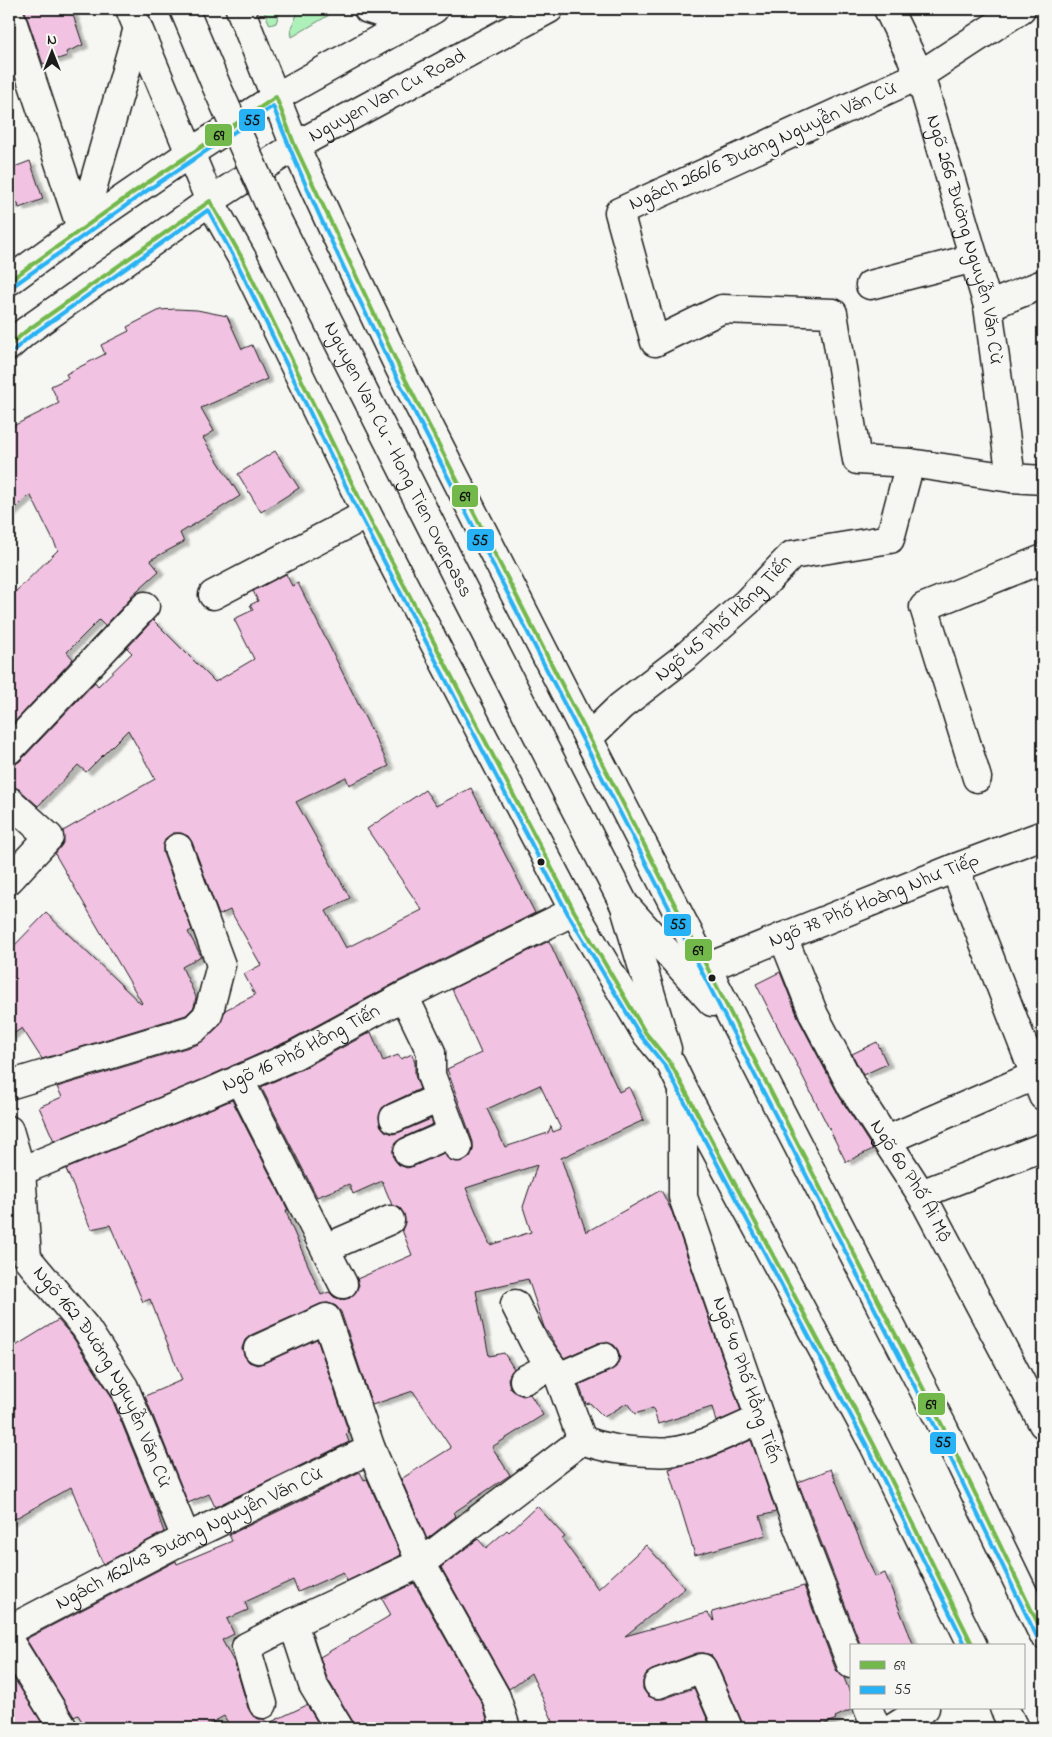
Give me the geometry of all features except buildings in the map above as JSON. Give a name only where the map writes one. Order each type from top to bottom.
[{"type":"main road","name":"Nguyen Van Cu – Hong Tien Overpass","points":[[184,9],[272,210],[462,588],[624,904]]},
{"type":"main road","points":[[240,9],[295,146],[400,369],[738,1031],[944,1429],[1040,1622]]},
{"type":"main road","points":[[368,9],[406,16]]},
{"type":"main road","points":[[9,281],[81,228],[276,97],[406,16],[434,9]]},
{"type":"main road","name":"Nguyen Van Cu Road","points":[[9,346],[25,332],[210,200],[295,146],[550,9]]},
{"type":"main road","name":"Ngõ 266 Đường Nguyễn Văn Cừ","points":[[888,9],[920,76],[988,306],[1011,478]]},
{"type":"main road","points":[[920,76],[1021,9]]},
{"type":"main road","points":[[9,12],[81,228]]},
{"type":"main road","points":[[134,18],[210,200],[242,258],[367,514],[574,911],[645,1032],[671,1064]]},
{"type":"main road","points":[[81,228],[134,18]]},
{"type":"main road","name":"Ngách 266/6 Đường Nguyễn Văn Cừ","points":[[910,463],[857,460],[833,313],[722,309],[655,342],[619,212],[920,76]]},
{"type":"main road","points":[[870,285],[974,258]]},
{"type":"main road","points":[[988,306],[1043,284]]},
{"type":"main road","points":[[910,463],[1011,478],[1043,480]]},
{"type":"main road","name":"Ngõ 45 Phố Hồng Tiến","points":[[588,738],[621,706],[686,656],[740,608],[792,554],[890,540],[910,463]]},
{"type":"main road","points":[[213,595],[367,514]]},
{"type":"main road","points":[[977,778],[924,607],[1043,559]]},
{"type":"main road","points":[[9,750],[145,606]]},
{"type":"main road","points":[[9,801],[49,837],[9,880]]},
{"type":"main road","name":"Ngõ 78 Phố Hoàng Như Tiếp","points":[[706,968],[955,868],[1043,835]]},
{"type":"main road","points":[[9,1085],[194,1029],[208,1015],[222,965],[178,848]]},
{"type":"main road","points":[[887,1140],[1041,1081],[955,868]]},
{"type":"main road","points":[[624,904],[738,1031]]},
{"type":"main road","points":[[624,904],[671,1064],[683,1090],[869,1437],[972,1644]]},
{"type":"main road","name":"Ngõ 16 Phố Hồng Tiến","points":[[21,1171],[295,1055],[404,996],[574,911]]},
{"type":"main road","name":"Ngõ 60 Phố Ái Mộ","points":[[783,937],[814,1015],[854,1088],[921,1194],[1042,1421]]},
{"type":"main road","points":[[404,996],[431,1052],[431,1075],[455,1140],[408,1152]]},
{"type":"main road","points":[[239,1079],[343,1284]]},
{"type":"main road","name":"Ngõ 40 Phố Hồng Tiến","points":[[683,1090],[683,1197],[793,1514],[850,1661]]},
{"type":"main road","points":[[394,1118],[439,1098]]},
{"type":"main road","name":"Ngõ 162 Đường Nguyễn Văn Cừ","points":[[9,1130],[21,1171],[27,1258],[85,1327],[124,1387],[186,1538]]},
{"type":"main road","points":[[921,1194],[1043,1147]]},
{"type":"main road","points":[[326,1248],[390,1220]]},
{"type":"main road","points":[[514,1304],[534,1342],[555,1371],[582,1440],[602,1448],[624,1451],[669,1452],[694,1447],[760,1420]]},
{"type":"main road","points":[[258,1348],[326,1318],[371,1449],[421,1563],[496,1697],[506,1728]]},
{"type":"main road","points":[[524,1380],[604,1356]]},
{"type":"main road","points":[[263,1704],[246,1648],[293,1623],[421,1563],[582,1440]]},
{"type":"main road","name":"Ngách 162/43 Đường Nguyễn Văn Cừ","points":[[9,1630],[186,1538],[371,1449]]},
{"type":"main road","points":[[293,1623],[313,1685],[339,1728]]},
{"type":"main road","points":[[9,1641],[63,1728]]},
{"type":"main road","points":[[658,1684],[702,1668],[728,1728]]},
{"type":"main road","points":[[869,1710],[876,1728]]},
{"type":"main road","points":[[893,1728],[922,1710]]},
{"type":"main road","points":[[1005,1710],[1014,1728]]},
{"type":"green space","points":[[263,9],[281,9],[276,23],[270,25]]},
{"type":"green space","points":[[299,9],[317,9],[327,12],[329,15],[292,37],[291,30]]},
{"type":"transit line","name":"69","points":[[9,281],[141,187],[276,97],[295,146],[400,369],[944,1429],[1043,1634]]},
{"type":"transit line","name":"55","points":[[13,286],[145,192],[273,106],[346,273],[394,372],[938,1432],[1037,1637]]},
{"type":"transit line","name":"69","points":[[9,346],[25,332],[210,201],[242,258],[367,514],[574,911],[645,1032],[671,1064],[874,1445],[972,1644]]},
{"type":"transit line","name":"55","points":[[13,351],[29,337],[208,210],[236,261],[361,517],[568,914],[640,1035],[666,1067],[868,1448],[965,1644]]}]
